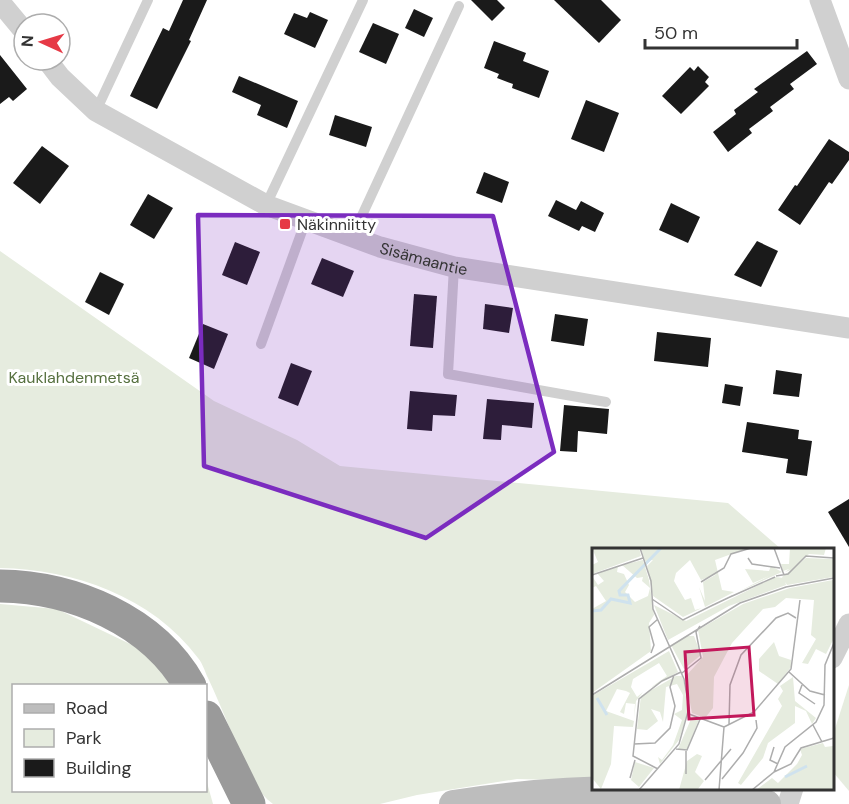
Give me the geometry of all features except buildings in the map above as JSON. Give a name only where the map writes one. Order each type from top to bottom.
[{"type":"highway","points":[[0,586],[19,587],[73,597],[96,606],[121,619],[159,645],[175,663],[189,684]]},
{"type":"highway","points":[[207,719],[249,804]]},
{"type":"highway","points":[[207,727],[227,804]]},
{"type":"street","points":[[820,0],[849,79]]},
{"type":"street","points":[[0,2],[12,16]]},
{"type":"street","name":"Sisämaantie","points":[[56,72],[96,111],[266,205],[381,247],[454,267],[849,328]]},
{"type":"street","points":[[839,656],[849,624]]},
{"type":"street","points":[[788,804],[793,789]]},
{"type":"street","points":[[453,804],[542,793],[634,791],[711,795],[767,804]]},
{"type":"lane","points":[[96,111],[148,0]]},
{"type":"lane","points":[[266,205],[363,0]]},
{"type":"lane","points":[[352,237],[459,6]]},
{"type":"lane","points":[[261,344],[306,220]]},
{"type":"lane","points":[[454,267],[448,374],[606,402]]},
{"type":"highlighted area","points":[[198,215],[493,216],[554,452],[426,538],[204,466]]},
{"type":"green space","name":"Kauklahdenmetsä","points":[[0,251],[214,401],[297,440],[340,466],[728,503],[780,548],[592,548],[592,781],[517,779],[417,795],[380,804],[273,804],[258,789],[252,779],[201,663],[180,637],[158,618],[110,590],[55,574],[0,568]]},
{"type":"green space","points":[[0,604],[57,609],[149,653],[169,684],[12,684],[12,792],[207,792],[207,783],[213,804],[0,804]]},
{"type":"green space","points":[[849,685],[849,791],[834,773],[834,732]]},
{"type":"place","name":"Näkinniitty","points":[[285,224]]}]
